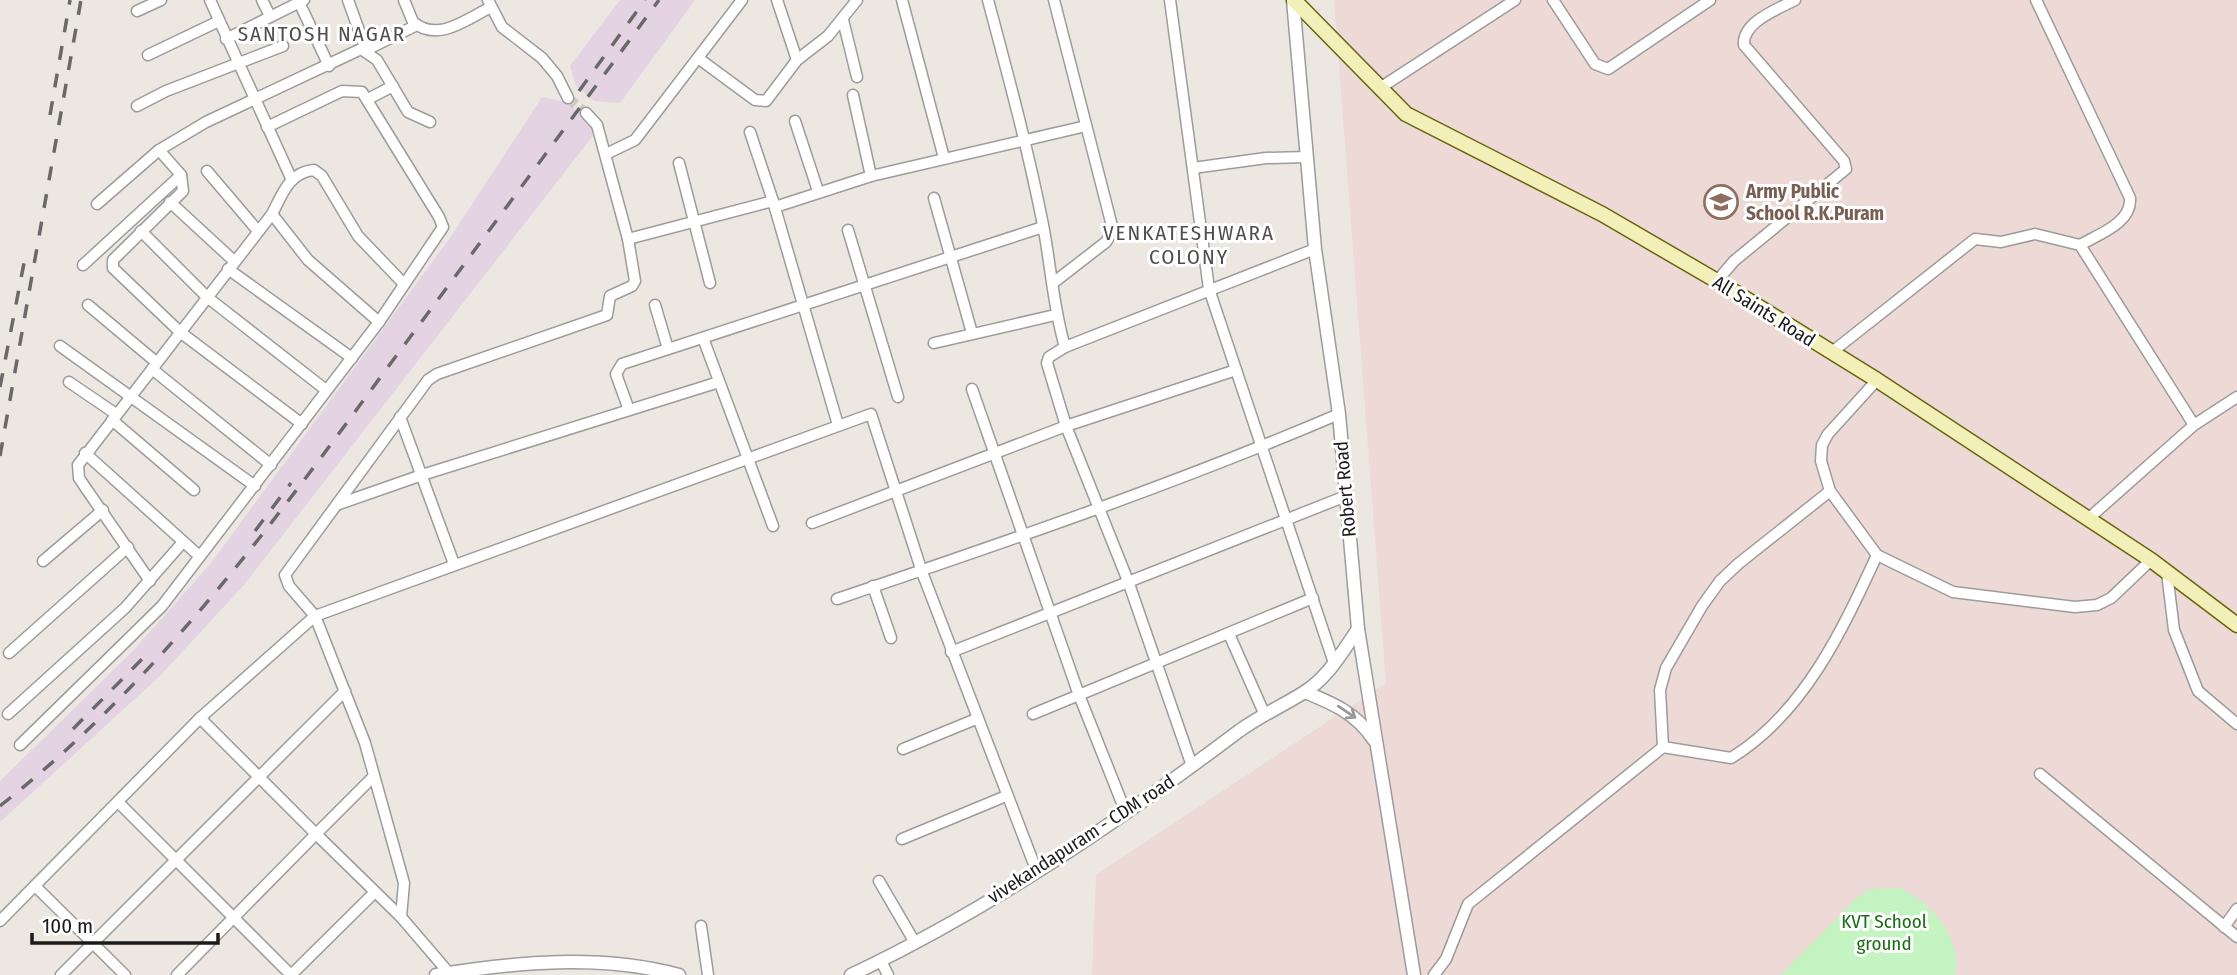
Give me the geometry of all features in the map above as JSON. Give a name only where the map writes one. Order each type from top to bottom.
[{"type":"main road","name":"All Saints Road","points":[[1294,0],[1406,114],[1602,214],[1717,281],[1877,380],[2151,560],[2237,625]]},
{"type":"street","points":[[137,10],[161,0]]},
{"type":"street","points":[[210,0],[217,22],[291,178]]},
{"type":"street","points":[[262,0],[270,16]]},
{"type":"street","points":[[348,0],[366,50],[393,86],[408,112],[430,122]]},
{"type":"street","points":[[404,0],[417,25],[433,31],[444,30],[490,3],[509,35],[530,47],[557,76],[568,98]]},
{"type":"street","points":[[606,154],[635,140],[742,0]]},
{"type":"street","points":[[777,0],[797,60]]},
{"type":"street","points":[[698,58],[760,102],[769,99],[797,60],[844,20],[857,0]]},
{"type":"street","points":[[902,0],[944,158]]},
{"type":"street","points":[[988,0],[1025,139],[1044,227],[1055,315],[1065,347]]},
{"type":"street","points":[[1053,283],[1106,242],[1113,230],[1054,0]]},
{"type":"street","points":[[1170,0],[1209,289],[1289,519],[1335,663]]},
{"type":"street","name":"Robert Road","points":[[1294,0],[1315,249],[1339,414],[1358,628],[1414,975]]},
{"type":"street","points":[[1380,88],[1515,0]]},
{"type":"street","points":[[1553,0],[1595,64],[1608,69],[1710,0]]},
{"type":"street","points":[[1717,281],[1734,261],[1846,169],[1844,161],[1744,45],[1745,33],[1794,0]]},
{"type":"street","points":[[2036,0],[2130,198],[2131,208],[2126,216],[2080,245]]},
{"type":"street","points":[[226,39],[302,1],[329,66]]},
{"type":"street","points":[[844,20],[857,78]]},
{"type":"street","points":[[148,55],[217,22]]},
{"type":"street","points":[[97,204],[159,150],[206,122],[417,25]]},
{"type":"street","points":[[137,106],[283,46]]},
{"type":"street","points":[[368,99],[393,86]]},
{"type":"street","points":[[20,745],[106,665],[162,606],[379,322],[442,224],[368,99],[357,90],[342,91],[267,127]]},
{"type":"street","points":[[853,95],[871,176]]},
{"type":"street","points":[[401,917],[404,883],[374,776],[345,691],[315,616],[289,586],[285,572],[339,504],[428,380],[438,374],[607,315],[610,296],[632,286],[635,281],[628,239],[606,154],[597,125],[586,113]]},
{"type":"street","points":[[795,121],[818,191]]},
{"type":"street","points":[[628,239],[774,204],[871,176],[1086,125]]},
{"type":"street","points":[[750,132],[805,306],[838,425]]},
{"type":"street","points":[[159,150],[181,175],[183,191],[141,231],[111,265],[180,332],[302,424]]},
{"type":"street","points":[[1193,168],[1266,158],[1307,157]]},
{"type":"street","points":[[679,163],[710,283]]},
{"type":"street","points":[[150,580],[79,478],[78,465],[272,215],[291,178],[314,170],[322,176],[358,236],[404,285]]},
{"type":"street","points":[[207,171],[258,232]]},
{"type":"street","points":[[83,265],[181,175]]},
{"type":"street","points":[[934,198],[972,333]]},
{"type":"street","points":[[170,202],[231,265],[352,358]]},
{"type":"street","points":[[272,215],[308,260],[379,322]]},
{"type":"street","points":[[629,410],[616,374],[618,366],[1044,227]]},
{"type":"street","points":[[848,230],[898,397]]},
{"type":"street","points":[[141,231],[207,297],[327,390]]},
{"type":"street","points":[[1832,352],[1975,239],[2001,243],[2035,234],[2080,245],[2194,425]]},
{"type":"street","points":[[1192,766],[1128,581],[1066,426],[1046,363],[1049,357],[1065,347],[1315,249]]},
{"type":"street","points":[[88,305],[154,366],[271,465]]},
{"type":"street","points":[[655,305],[668,349]]},
{"type":"street","points":[[933,343],[1055,315]]},
{"type":"street","points":[[703,338],[774,526]]},
{"type":"street","points":[[60,346],[132,395],[255,486]]},
{"type":"street","points":[[812,523],[1066,426],[1236,370]]},
{"type":"street","points":[[1877,380],[1841,418],[1822,445],[1821,461],[1829,491],[1877,555],[1953,592],[2075,607],[2097,605],[2111,598],[2151,560]]},
{"type":"street","points":[[69,382],[114,417],[194,490]]},
{"type":"street","points":[[339,504],[422,475],[719,382]]},
{"type":"street","points":[[972,390],[1079,695],[1126,813]]},
{"type":"street","points":[[2088,519],[2194,425],[2237,397]]},
{"type":"street","points":[[0,921],[200,718],[315,616],[871,414],[922,572],[976,719],[1037,872]]},
{"type":"street","points":[[837,599],[922,572],[1100,507],[1339,414]]},
{"type":"street","points":[[400,417],[454,564]]},
{"type":"street","points":[[85,453],[196,554]]},
{"type":"street","points":[[1663,747],[1660,690],[1666,668],[1702,606],[1720,581],[1738,564],[1829,491]]},
{"type":"street","points":[[951,652],[1051,615],[1128,581],[1346,496]]},
{"type":"street","points":[[43,561],[103,510]]},
{"type":"street","points":[[8,715],[125,608],[183,542]]},
{"type":"street","points":[[9,653],[128,547]]},
{"type":"street","points":[[1434,975],[1446,959],[1468,904],[1663,747],[1731,758],[1760,740],[1805,688],[1845,623],[1877,555]]},
{"type":"street","points":[[2166,573],[2174,630],[2198,691],[2237,724]]},
{"type":"street","points":[[873,586],[891,638]]},
{"type":"street","points":[[1033,714],[1313,598]]},
{"type":"street","name":"vivekandapuram - CDM road","points":[[852,975],[1037,872],[1126,813],[1264,713],[1304,692],[1335,663],[1358,628]]},
{"type":"street","points":[[1229,634],[1264,713]]},
{"type":"street","points":[[61,975],[345,691]]},
{"type":"street","points":[[1304,692],[1342,707],[1363,724],[1378,745]]},
{"type":"street","points":[[200,718],[401,917],[442,974],[592,960],[679,975]]},
{"type":"street","points":[[903,749],[976,719]]},
{"type":"street","points":[[2040,774],[2237,937]]},
{"type":"street","points":[[177,975],[374,776]]},
{"type":"street","points":[[902,839],[1006,796]]},
{"type":"street","points":[[118,802],[291,975],[375,892]]},
{"type":"street","points":[[880,881],[914,941]]},
{"type":"street","points":[[35,886],[125,975]]},
{"type":"street","points":[[2224,927],[2237,909]]},
{"type":"street","points":[[701,926],[708,975]]},
{"type":"street","points":[[881,961],[888,975]]},
{"type":"shaded area","points":[[620,0],[695,0],[620,103],[594,101],[576,86],[570,66]]},
{"type":"shaded area","points":[[1334,0],[2237,0],[2237,975],[1092,975],[1096,875],[1386,683]]},
{"type":"shaded area","points":[[542,97],[565,102],[582,115],[595,133],[244,585],[160,676],[0,822],[0,781],[133,651],[211,563],[452,235]]},
{"type":"green space","name":"KVT School ground","points":[[1900,888],[1923,903],[1942,923],[1954,947],[1955,975],[1781,975],[1855,900],[1870,889]]},
{"type":"tunnel","points":[[568,98],[586,113]]},
{"type":"railway","points":[[50,115],[70,0]]},
{"type":"railway","points":[[0,456],[81,0]]},
{"type":"railway","points":[[579,91],[645,0]]},
{"type":"railway","points":[[0,806],[56,759],[109,709],[207,602],[253,546],[342,430],[659,0]]},
{"type":"railway","points":[[0,387],[24,263]]},
{"type":"railway","points":[[255,531],[291,483]]},
{"type":"railway","points":[[73,729],[149,652]]},
{"type":"place","name":"Army Public School R.K.Puram","points":[[1721,202]]},
{"type":"district","name":"SANTOSH NAGAR","points":[[322,34]]},
{"type":"district","name":"VENKATESHWARA COLONY","points":[[1189,245]]}]
